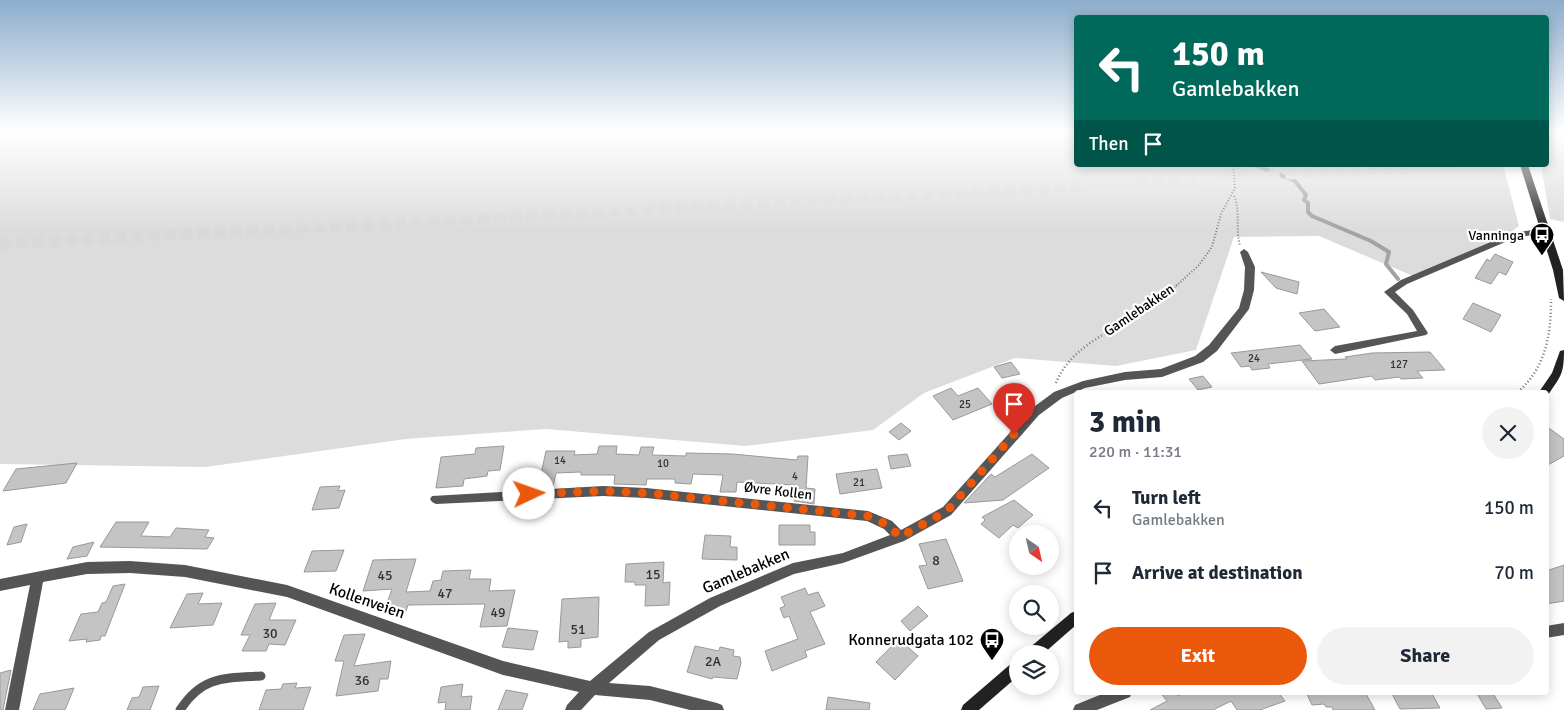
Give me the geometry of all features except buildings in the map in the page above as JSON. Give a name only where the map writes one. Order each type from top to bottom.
[{"type":"main road","points":[[1525,167],[1561,270],[1564,298]]},
{"type":"main road","points":[[1545,390],[1557,374],[1564,354]]},
{"type":"main road","points":[[1043,645],[1074,619]]},
{"type":"main road","points":[[968,710],[1009,675]]},
{"type":"street","points":[[1335,350],[1423,333],[1410,312],[1389,292],[1404,282],[1515,235],[1546,231]]},
{"type":"street","name":"Gamlebakken","points":[[572,710],[592,688],[654,636],[715,602],[793,569],[843,558],[900,537],[947,511],[1035,412],[1058,394],[1092,383],[1125,376],[1162,373],[1199,359],[1213,348],[1244,309],[1249,290],[1250,267],[1244,252]]},
{"type":"street","name":"Øvre Kollen","points":[[436,499],[603,491],[646,493],[868,516],[888,525],[900,537]]},
{"type":"street","name":"Kollenveien","points":[[0,585],[87,568],[130,567],[185,570],[287,592],[504,668],[592,688],[650,693],[717,710]]},
{"type":"street","points":[[12,710],[38,577]]},
{"type":"street","points":[[1549,632],[1564,629]]},
{"type":"street","points":[[1080,710],[1118,695]]},
{"type":"lane","points":[[180,710],[190,695],[209,681],[261,676]]},
{"type":"path","points":[[1233,167],[1236,188],[1234,196],[1238,204],[1238,241],[1244,252]]},
{"type":"path","name":"Gamlebakken","points":[[1058,394],[1056,381],[1060,372],[1082,350],[1108,331],[1139,314],[1197,267],[1214,244],[1222,214],[1234,196]]},
{"type":"path","points":[[1521,390],[1541,366],[1550,330],[1550,291]]},
{"type":"shaded area","points":[[0,164],[1074,164],[1074,167],[1504,167],[1519,226],[1498,241],[1413,276],[1319,236],[1234,237],[1196,350],[1116,366],[1015,358],[924,393],[873,430],[745,446],[546,429],[406,439],[205,467],[0,464]]},
{"type":"shaded area","points":[[1549,164],[1564,164],[1564,222],[1550,219],[1541,167],[1549,167]]},
{"type":"waterway","points":[[1260,167],[1295,181],[1306,195],[1304,200],[1308,203],[1308,212],[1312,216],[1371,241],[1389,252],[1386,264],[1398,279]]},
{"type":"tunnel","points":[[0,244],[1420,167]]},
{"type":"place","name":"Vanninga","points":[[1542,256]]},
{"type":"place","name":"Konnerudgata 102","points":[[992,661]]},
{"type":"route","points":[[529,494],[603,491],[646,493],[868,516],[888,525],[900,537],[947,511],[1014,434]]}]
